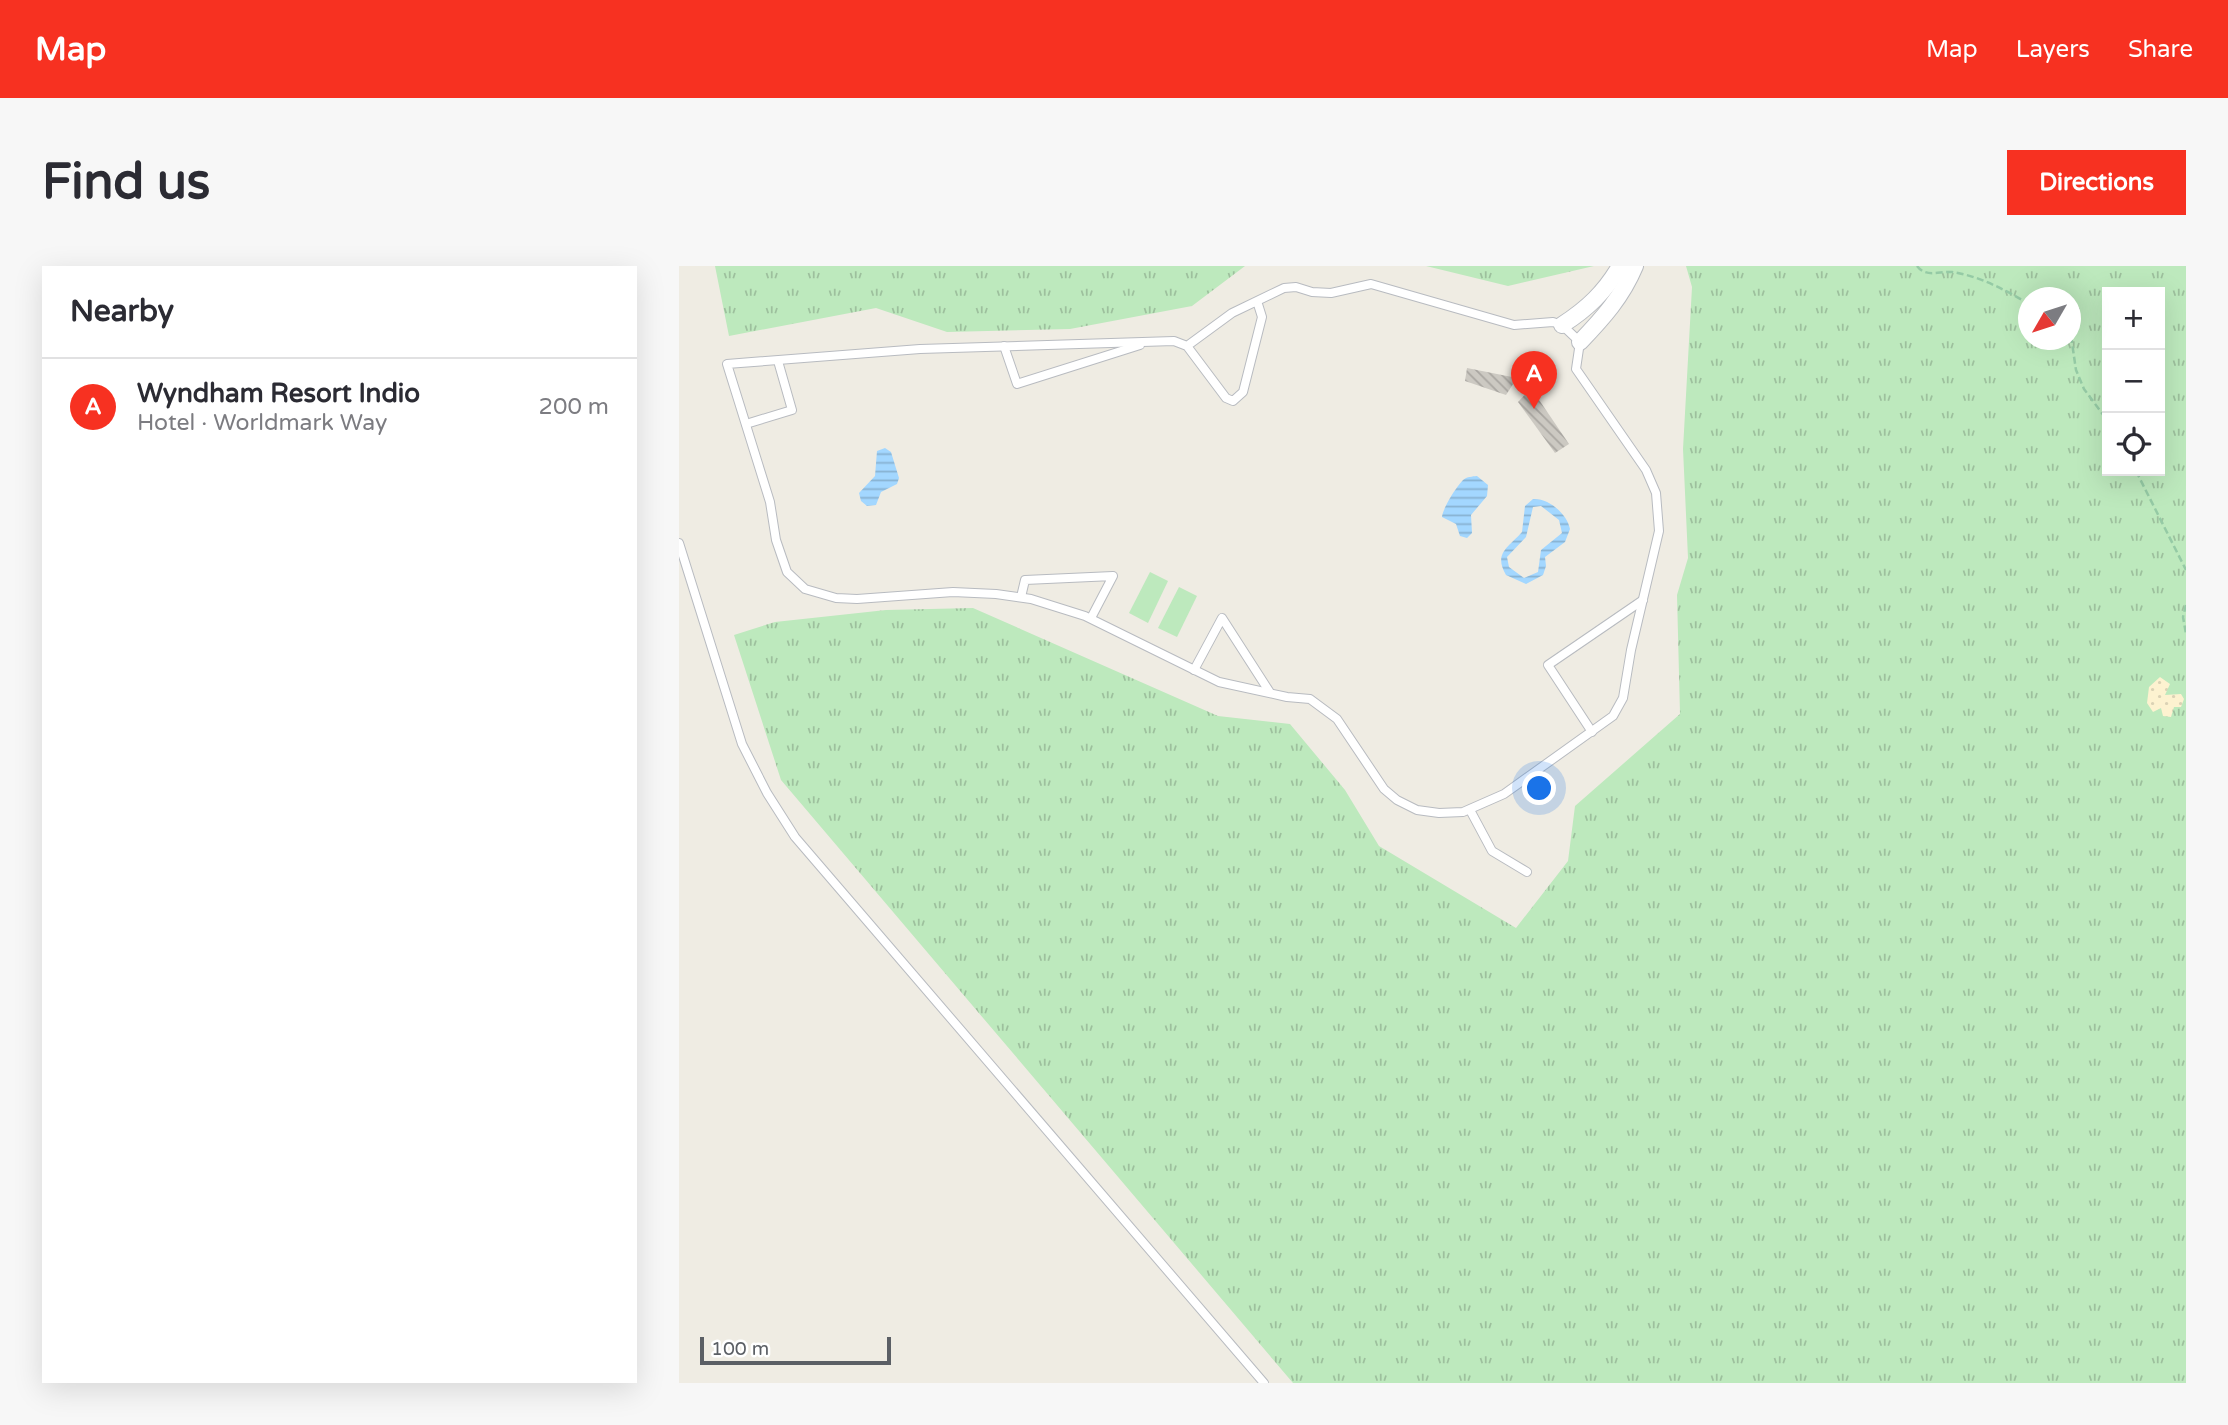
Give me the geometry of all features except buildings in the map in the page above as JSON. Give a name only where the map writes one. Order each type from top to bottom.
[{"type":"street","points":[[1562,325],[1582,312],[1608,288],[1620,266]]},
{"type":"street","points":[[1580,342],[1609,312],[1625,290],[1635,266]]},
{"type":"lane","points":[[1187,346],[1232,313],[1283,288],[1331,292],[1371,284],[1514,325],[1553,322],[1562,325],[1580,342],[1576,369],[1646,470],[1656,493],[1659,531],[1623,698],[1613,716],[1504,794],[1470,810],[1439,813],[1417,810],[1397,800],[1384,789],[1326,708],[1310,699],[1219,682],[1091,618],[1021,597],[953,593],[836,598],[805,589],[787,572],[776,540],[770,502],[727,364],[920,349],[1174,341],[1187,346],[1226,398],[1233,401],[1243,392],[1262,317],[1257,301]]},
{"type":"lane","points":[[1004,346],[1017,384],[1151,341]]},
{"type":"lane","points":[[745,424],[792,410],[778,361]]},
{"type":"lane","points":[[679,543],[742,744],[767,793],[795,837],[1264,1383]]},
{"type":"lane","points":[[1021,597],[1025,580],[1113,576],[1091,618]]},
{"type":"lane","points":[[1592,732],[1548,665],[1643,600]]},
{"type":"lane","points":[[1194,670],[1222,618],[1269,691]]},
{"type":"lane","points":[[1470,810],[1492,852],[1527,872]]},
{"type":"path","points":[[1917,266],[1927,274],[1956,273],[1989,283],[2018,299]]},
{"type":"path","points":[[2072,350],[2075,370],[2084,389],[2102,413]]},
{"type":"path","points":[[2139,476],[2186,570]]},
{"type":"path","points":[[2186,605],[2183,617],[2186,634]]},
{"type":"green space","points":[[715,266],[1245,266],[1192,306],[1070,329],[947,332],[876,308],[729,336]]},
{"type":"green space","points":[[1426,266],[1594,266],[1508,286]]},
{"type":"green space","points":[[1686,266],[2186,266],[2186,1383],[1293,1383],[781,780],[734,635],[775,622],[886,610],[973,608],[1218,716],[1290,724],[1345,790],[1379,846],[1516,928],[1568,861],[1575,806],[1680,714],[1677,595],[1688,558],[1683,449],[1692,287]]},
{"type":"green space","points":[[1150,572],[1168,581],[1148,623],[1129,613]]},
{"type":"green space","points":[[1179,587],[1197,596],[1177,637],[1158,628]]},
{"type":"sand","points":[[2160,677],[2170,684],[2165,695],[2181,694],[2184,699],[2181,707],[2174,707],[2171,717],[2163,716],[2161,708],[2153,712],[2147,703],[2149,687]]},
{"type":"water","points":[[885,448],[891,452],[899,478],[897,484],[881,492],[876,505],[867,506],[861,501],[859,493],[875,476],[877,451]]},
{"type":"water","points":[[1477,476],[1488,485],[1487,496],[1471,515],[1472,533],[1467,538],[1460,536],[1456,524],[1442,517],[1459,484],[1467,478]]},
{"type":"water","points":[[1533,499],[1551,504],[1565,518],[1570,529],[1565,542],[1545,557],[1543,575],[1526,584],[1506,575],[1501,561],[1504,551],[1522,532],[1525,506]],"holes":[[[1541,506],[1559,520],[1562,533],[1541,550],[1538,572],[1524,578],[1509,567],[1507,557],[1526,537],[1533,507]]]},
{"type":"place","name":"Wyndham Resort Indio","points":[[1534,409]]}]
